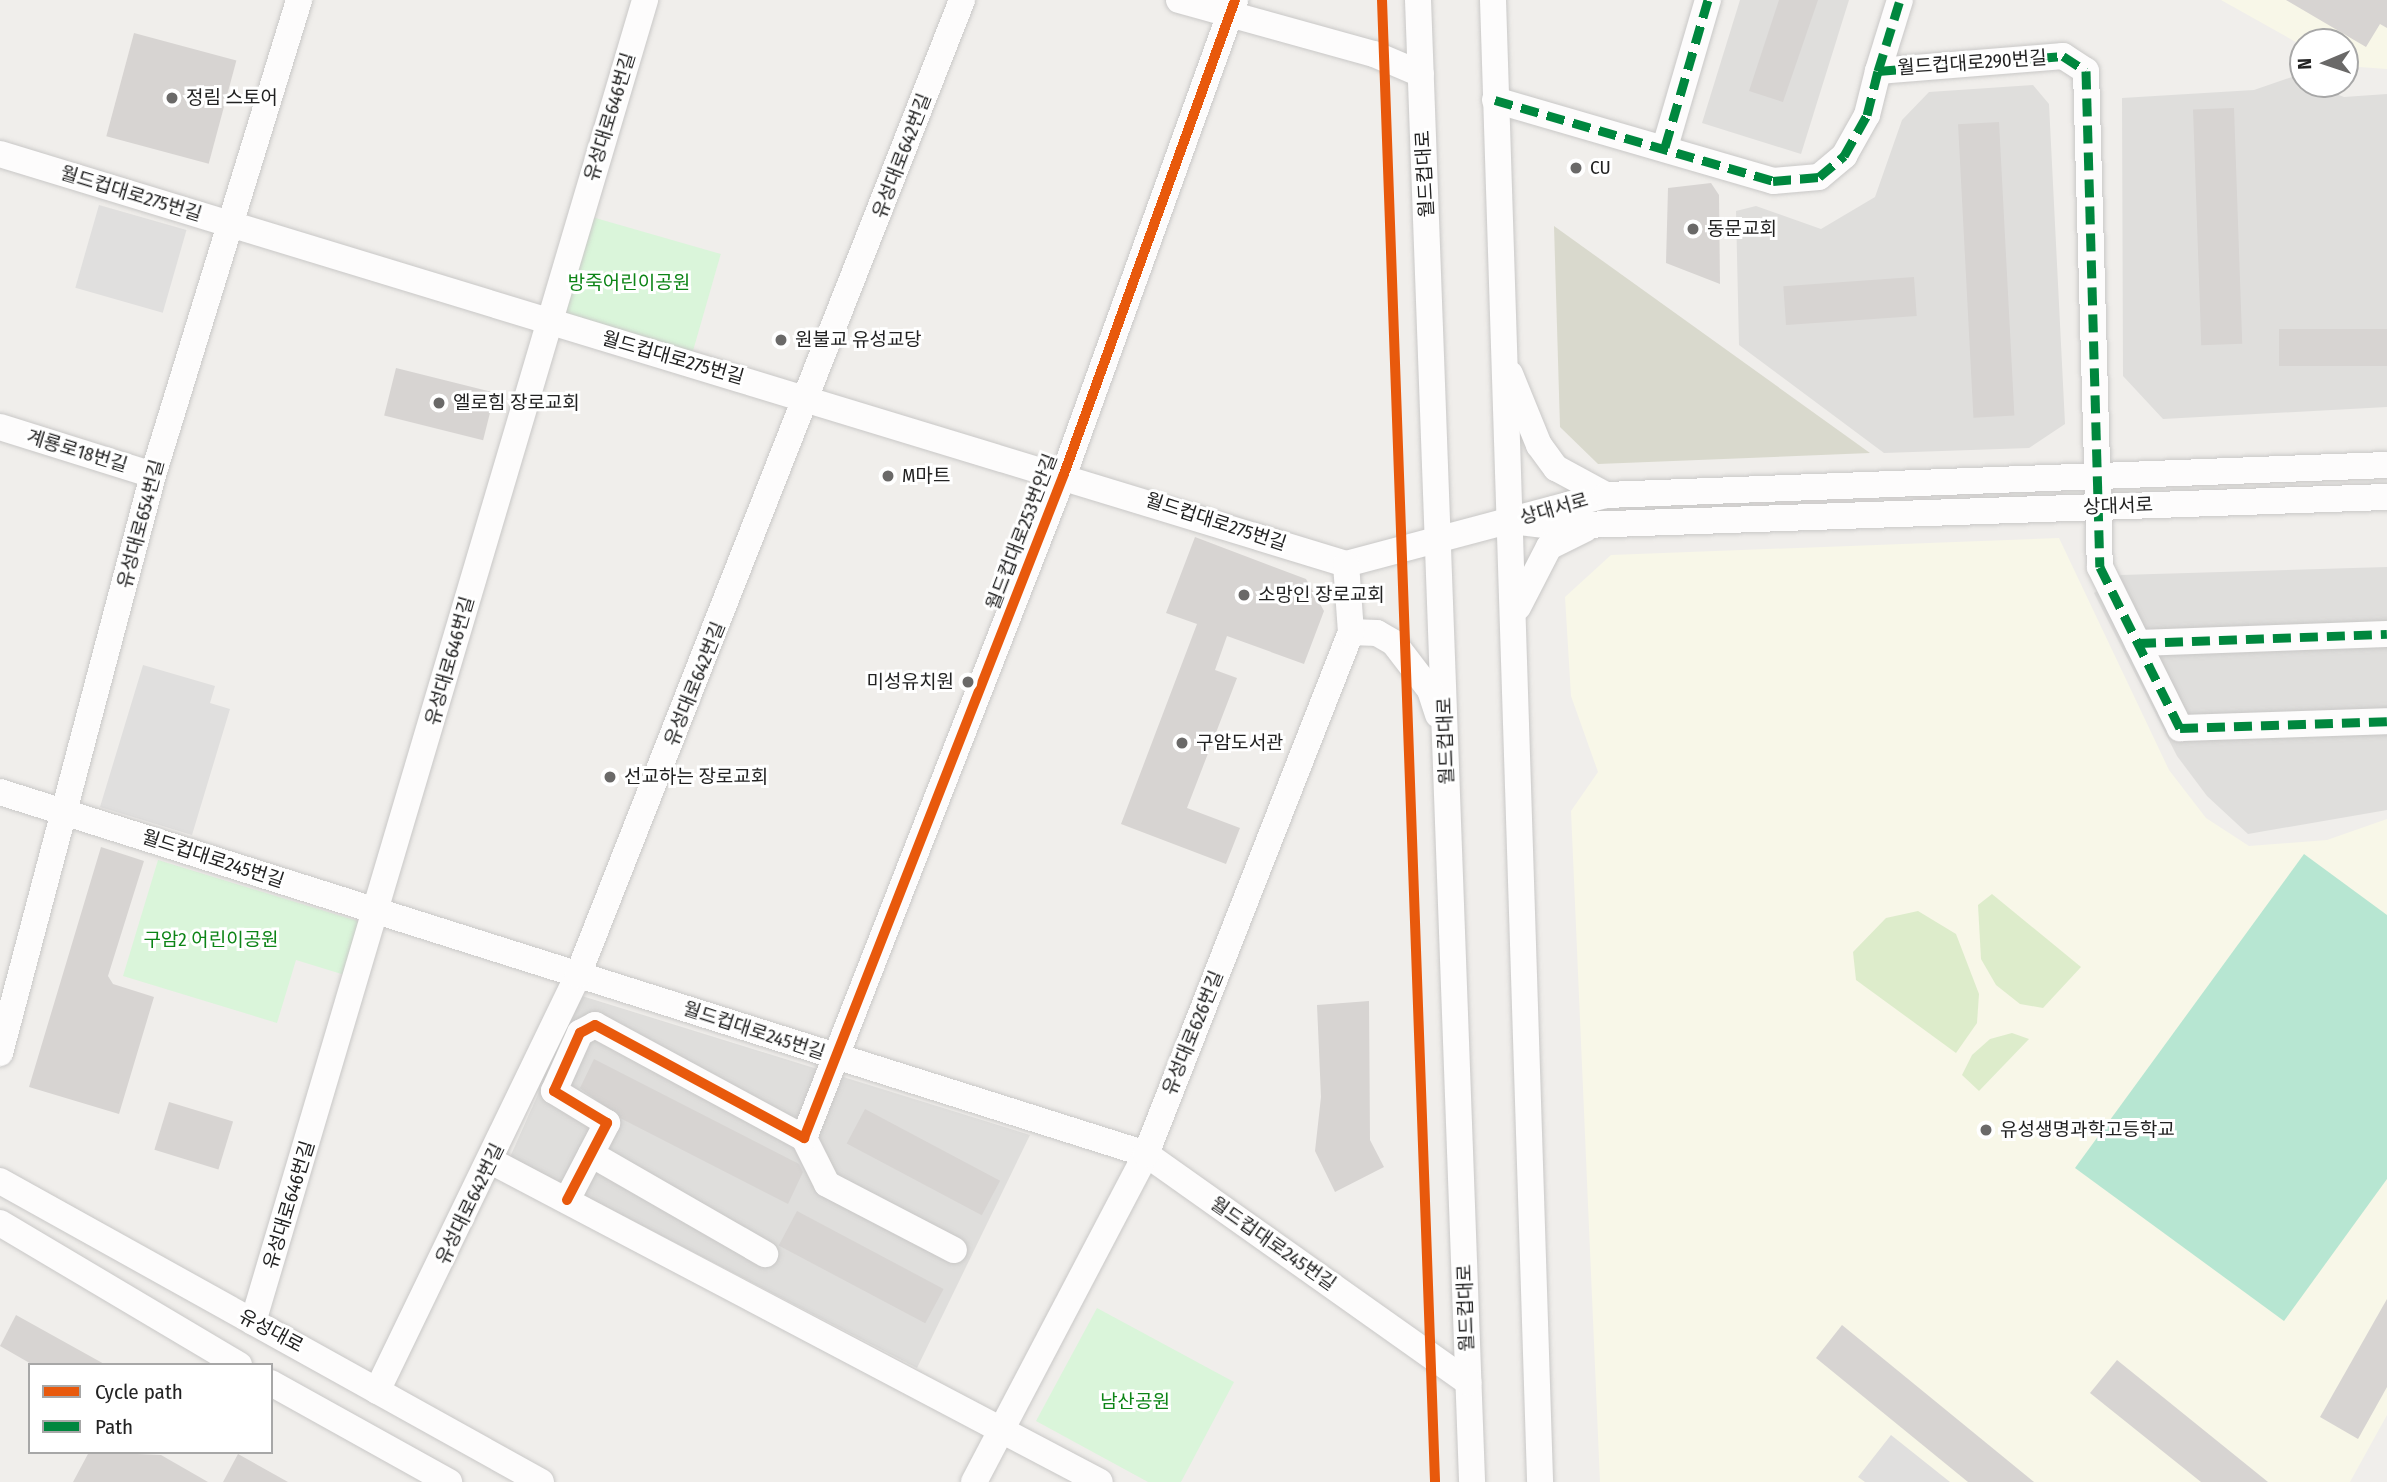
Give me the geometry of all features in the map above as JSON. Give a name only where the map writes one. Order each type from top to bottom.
[{"type":"street","name":"유성대로654번길","points":[[0,1053],[153,475],[298,0]]},
{"type":"street","name":"유성대로646번길","points":[[253,1322],[645,0]]},
{"type":"street","name":"유성대로642번길","points":[[377,1391],[491,1161],[578,975],[809,397],[962,0]]},
{"type":"street","points":[[1178,0],[1234,8],[1374,54],[1421,74]]},
{"type":"street","name":"월드컵대로","points":[[1418,0],[1441,539],[1472,1482]]},
{"type":"street","points":[[1493,0],[1540,1482]]},
{"type":"street","points":[[1665,147],[1709,0]]},
{"type":"street","points":[[1878,71],[1900,0]]},
{"type":"street","name":"월드컵대로253번안길","points":[[804,1138],[832,1081],[833,1056],[1064,474],[1234,8]]},
{"type":"street","name":"월드컵대로290번길","points":[[1495,100],[1665,147],[1773,181],[1819,177],[1844,156],[1867,116],[1878,71],[2063,56],[2087,71],[2100,567],[2180,728],[2387,722]]},
{"type":"street","name":"월드컵대로275번길","points":[[0,154],[549,322],[1064,474],[1346,564]]},
{"type":"street","points":[[1505,363],[1539,445],[1556,468],[1606,495]]},
{"type":"street","name":"계룡로18번길","points":[[0,427],[153,475]]},
{"type":"street","name":"상대서로","points":[[1511,521],[1606,495],[2387,465]]},
{"type":"street","name":"상대서로","points":[[1511,521],[1600,524],[2387,497]]},
{"type":"street","points":[[1346,564],[1511,521]]},
{"type":"street","points":[[1514,617],[1549,547],[1600,524]]},
{"type":"street","name":"유성대로626번길","points":[[974,1482],[1146,1154],[1351,632],[1346,564]]},
{"type":"street","points":[[1351,632],[1377,634],[1403,653],[1430,690],[1446,740]]},
{"type":"street","points":[[2138,643],[2387,635]]},
{"type":"street","name":"월드컵대로245번길","points":[[0,792],[1146,1154],[1468,1382]]},
{"type":"street","points":[[568,1200],[607,1122],[554,1090],[580,1033],[595,1025],[804,1138],[827,1184],[954,1250]]},
{"type":"street","points":[[591,1154],[765,1254]]},
{"type":"street","points":[[491,1161],[1100,1482]]},
{"type":"street","name":"유성대로","points":[[0,1181],[541,1482]]},
{"type":"street","points":[[0,1223],[236,1363]]},
{"type":"street","points":[[273,1384],[449,1482]]},
{"type":"shaded area","points":[[1740,0],[1849,0],[1801,154],[1702,123]]},
{"type":"shaded area","points":[[2221,0],[2387,0],[2387,69],[2359,67],[2359,28],[2289,28],[2289,38]]},
{"type":"shaded area","points":[[2289,78],[2289,98],[2359,98],[2387,94],[2387,407],[2163,419],[2123,376],[2122,98],[2254,90]]},
{"type":"shaded area","points":[[2033,85],[2049,104],[2065,424],[2029,448],[1884,453],[1739,345],[1736,211],[1756,206],[1821,229],[1875,197],[1902,120],[1929,92]]},
{"type":"shaded area","points":[[99,205],[186,230],[163,313],[75,288]]},
{"type":"shaded area","points":[[1554,226],[1870,453],[1598,464],[1560,427]]},
{"type":"shaded area","name":"유성생명과학고등학교","points":[[2059,538],[2169,770],[2206,818],[2249,846],[2327,840],[2387,819],[2387,1415],[2350,1482],[1600,1482],[1571,811],[1598,772],[1571,696],[1565,597],[1611,555]]},
{"type":"shaded area","points":[[2387,567],[2387,810],[2248,834],[2207,796],[2177,756],[2094,593],[2121,575]]},
{"type":"shaded area","points":[[143,665],[215,686],[210,703],[230,709],[192,835],[100,807]]},
{"type":"shaded area","points":[[582,996],[1030,1135],[917,1368],[510,1157]]},
{"type":"shaded area","points":[[1891,1435],[1950,1482],[1865,1482],[1858,1477]]},
{"type":"green space","name":"방죽어린이공원","points":[[592,217],[721,254],[691,359],[562,322]]},
{"type":"green space","points":[[2304,854],[2387,915],[2387,1179],[2284,1321],[2075,1168]]},
{"type":"green space","name":"구암2 어린이공원","points":[[158,860],[364,923],[348,976],[296,960],[277,1023],[123,976]]},
{"type":"green space","points":[[1992,894],[2081,967],[2043,1008],[2020,1004],[1996,985],[1981,959],[1978,905]]},
{"type":"green space","points":[[1918,911],[1956,934],[1979,994],[1977,1023],[1956,1053],[1856,980],[1853,952],[1886,918]]},
{"type":"green space","points":[[2012,1033],[2029,1039],[1979,1091],[1962,1075],[1972,1055],[1990,1039]]},
{"type":"green space","name":"남산공원","points":[[1097,1308],[1234,1382],[1181,1482],[1148,1482],[1036,1421]]},
{"type":"building","points":[[1779,0],[1818,0],[1783,102],[1749,91]]},
{"type":"building","points":[[2286,0],[2387,0],[2387,28],[2380,24],[2366,47],[2359,43],[2359,28],[2334,28]]},
{"type":"building","name":"정림 스토어","points":[[134,33],[236,60],[209,164],[106,136]]},
{"type":"building","points":[[2234,108],[2242,344],[2201,345],[2193,109]]},
{"type":"building","points":[[1999,122],[2014,416],[1973,418],[1958,124]]},
{"type":"building","name":"동문교회","points":[[1711,183],[1719,195],[1720,284],[1666,263],[1668,188]]},
{"type":"building","points":[[1914,277],[1917,316],[1786,325],[1783,286]]},
{"type":"building","points":[[2279,329],[2387,329],[2387,366],[2279,366]]},
{"type":"building","name":"엘로힘 장로교회","points":[[396,368],[495,393],[483,440],[384,416]]},
{"type":"building","points":[[1195,537],[1306,579],[1324,611],[1304,664],[1227,636],[1215,670],[1237,678],[1187,808],[1240,828],[1226,864],[1121,824],[1197,624],[1166,613]]},
{"type":"building","points":[[101,847],[144,861],[108,976],[113,984],[154,997],[119,1114],[29,1087]]},
{"type":"building","points":[[1369,1001],[1370,1140],[1384,1167],[1335,1192],[1315,1151],[1321,1097],[1317,1005]]},
{"type":"building","points":[[594,1059],[799,1164],[803,1172],[788,1204],[622,1119],[580,1088]]},
{"type":"building","points":[[169,1102],[233,1122],[218,1169],[154,1150]]},
{"type":"building","points":[[865,1109],[1000,1181],[982,1215],[847,1143]]},
{"type":"building","points":[[797,1211],[944,1289],[925,1323],[779,1245]]},
{"type":"building","points":[[2387,1299],[2387,1387],[2358,1439],[2320,1417]]},
{"type":"building","points":[[16,1315],[102,1363],[30,1363],[0,1346]]},
{"type":"building","points":[[1842,1325],[2034,1482],[1968,1482],[1816,1358]]},
{"type":"building","points":[[2117,1360],[2268,1482],[2201,1482],[2090,1393]]},
{"type":"building","points":[[88,1454],[137,1454],[161,1455],[208,1482],[73,1482]]},
{"type":"building","points":[[238,1454],[288,1482],[223,1482]]},
{"type":"marked path","points":[[1665,147],[1708,0]]},
{"type":"marked path","points":[[1878,71],[1900,0]]},
{"type":"marked path","points":[[1495,100],[1773,181],[1819,177],[1844,156],[1867,115],[1878,71],[2063,56],[2086,71],[2100,567],[2180,728],[2387,721]]},
{"type":"marked path","points":[[2138,643],[2387,634]]},
{"type":"cycle path","points":[[567,1200],[607,1123],[554,1091],[580,1033],[595,1025],[804,1138],[1064,474],[1235,0]]},
{"type":"cycle path","points":[[1382,0],[1435,1482]]},
{"type":"place","name":"정림 스토어","points":[[172,98]]},
{"type":"place","name":"CU","points":[[1576,168]]},
{"type":"place","name":"동문교회","points":[[1693,229]]},
{"type":"place","name":"원불교 유성교당","points":[[781,340]]},
{"type":"place","name":"엘로힘 장로교회","points":[[439,403]]},
{"type":"place","name":"M마트","points":[[888,476]]},
{"type":"place","name":"소망인 장로교회","points":[[1244,595]]},
{"type":"place","name":"미성유치원","points":[[968,682]]},
{"type":"place","name":"구암도서관","points":[[1182,743]]},
{"type":"place","name":"선교하는 장로교회","points":[[610,777]]},
{"type":"place","name":"유성생명과학고등학교","points":[[1986,1130]]}]
